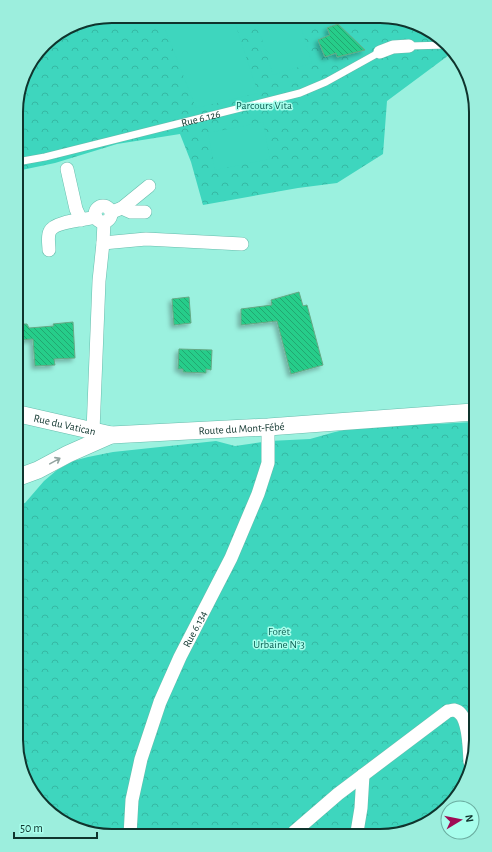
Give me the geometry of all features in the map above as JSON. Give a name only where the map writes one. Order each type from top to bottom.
[{"type":"street","name":"Rue 6.126","points":[[380,52],[393,48],[409,46]]},
{"type":"street","points":[[67,169],[76,210],[81,220]]},
{"type":"street","points":[[93,431],[99,281],[108,215],[149,186]]},
{"type":"street","points":[[49,250],[49,234],[53,227],[61,224],[108,215],[130,212],[145,212]]},
{"type":"street","points":[[103,243],[146,239],[242,244]]},
{"type":"street","name":"Route du Mont-Fébé","points":[[23,476],[111,435],[268,427],[469,412]]},
{"type":"street","name":"Rue du Vatican","points":[[23,415],[111,435]]},
{"type":"street","name":"Rue 6.134","points":[[130,829],[132,800],[141,759],[160,702],[180,657],[231,558],[258,494],[268,463],[268,427]]},
{"type":"street","points":[[297,829],[338,794],[448,711],[455,710],[461,714],[466,721],[469,748]]},
{"type":"street","points":[[358,829],[361,808],[363,775]]},
{"type":"lane","name":"Rue 6.126","points":[[409,46],[439,45]]},
{"type":"lane","name":"Rue 6.126","points":[[23,161],[52,155],[300,93],[326,82],[380,52]]},
{"type":"green space","name":"Parcours Vita","points":[[112,23],[380,23],[397,25],[419,32],[439,45],[449,55],[387,101],[383,154],[337,183],[298,188],[203,205],[191,162],[180,134],[117,144],[55,163],[23,170],[23,112],[26,89],[41,58],[53,45],[68,35],[89,26]]},
{"type":"green space","points":[[163,23],[235,23],[258,93],[196,108]]},
{"type":"green space","points":[[257,23],[300,23],[312,63],[273,75]]},
{"type":"green space","points":[[263,122],[270,159],[215,170],[208,133]]},
{"type":"green space","name":"Forêt Urbaine N°3","points":[[408,422],[436,424],[469,422],[469,746],[462,774],[451,794],[446,800],[440,800],[440,806],[434,811],[419,820],[397,827],[380,829],[112,829],[89,826],[58,811],[41,794],[35,784],[28,768],[24,751],[23,503],[25,503],[44,481],[57,470],[73,461],[88,457],[113,452],[216,441],[235,446],[269,441],[310,439],[366,425]]},
{"type":"building","points":[[338,24],[365,50],[337,57],[336,53],[325,57],[318,40],[330,35],[327,28]]},
{"type":"building","points":[[299,292],[303,306],[307,305],[323,365],[291,374],[277,321],[241,325],[241,309],[272,305],[271,300]]},
{"type":"building","points":[[189,297],[191,323],[174,325],[172,299]]},
{"type":"building","points":[[73,322],[75,358],[54,359],[55,365],[35,366],[33,339],[23,340],[23,324],[27,324],[29,328],[54,326],[53,324]]},
{"type":"building","points":[[179,349],[212,350],[211,370],[206,369],[206,373],[183,372],[183,369],[178,369]]}]
